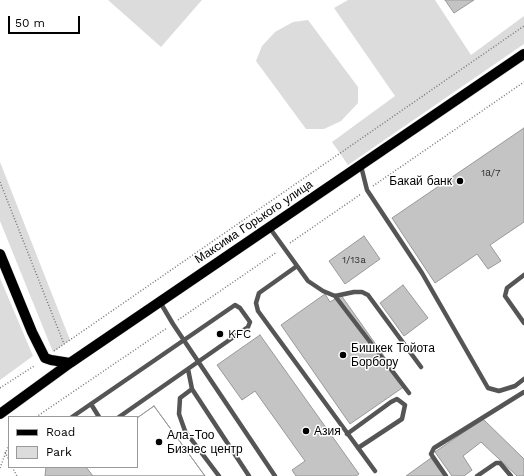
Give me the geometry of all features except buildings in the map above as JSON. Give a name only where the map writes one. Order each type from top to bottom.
[{"type":"main road","name":"Максима Горького улица","points":[[0,414],[70,363],[524,54]]},
{"type":"main road","points":[[0,254],[32,332],[45,358],[70,363]]},
{"type":"lane","points":[[361,166],[367,190],[422,273],[488,388],[499,391],[515,386],[524,380]]},
{"type":"lane","points":[[269,227],[308,281],[323,291],[335,296],[409,393]]},
{"type":"lane","points":[[297,266],[259,293],[256,304],[258,311],[375,471]]},
{"type":"lane","points":[[524,275],[507,288],[505,296],[524,323]]},
{"type":"lane","points":[[335,296],[354,292],[362,292],[368,295],[422,368]]},
{"type":"lane","points":[[160,302],[184,341],[275,476]]},
{"type":"lane","points":[[73,416],[235,305],[240,308],[250,322],[248,327],[120,416]]},
{"type":"lane","points":[[188,369],[192,389],[249,476]]},
{"type":"lane","points":[[192,389],[180,398],[178,414],[185,431],[219,476]]},
{"type":"lane","points":[[446,476],[431,454],[434,448],[524,392]]},
{"type":"lane","points":[[347,434],[391,402],[398,399],[405,405],[402,419],[358,448]]},
{"type":"lane","points":[[91,404],[98,416]]},
{"type":"lane","points":[[477,476],[496,463],[500,463],[511,476]]},
{"type":"path","points":[[53,352],[524,26]]},
{"type":"path","points":[[0,182],[64,344]]},
{"type":"path","points":[[0,388],[34,366]]},
{"type":"path","points":[[0,468],[8,446]]},
{"type":"path","points":[[5,452],[8,458]]},
{"type":"green space","points":[[108,0],[202,0],[161,47]]},
{"type":"green space","points":[[348,0],[435,0],[471,55],[524,16],[524,44],[348,165],[332,142],[395,96],[334,8]]},
{"type":"green space","points":[[308,20],[358,87],[358,103],[341,121],[324,129],[306,129],[256,61],[262,46],[275,32],[293,22]]},
{"type":"green space","points":[[0,162],[70,340],[53,352],[0,221]]},
{"type":"green space","points":[[0,278],[33,356],[0,380]]},
{"type":"place","name":"Бакай банк","points":[[460,181]]},
{"type":"place","name":"KFC","points":[[220,334]]},
{"type":"place","name":"Бишкек Тойота Борбору","points":[[343,355]]},
{"type":"place","name":"Азия","points":[[306,431]]},
{"type":"place","name":"Ала-Тоо Бизнес центр","points":[[159,442]]}]
